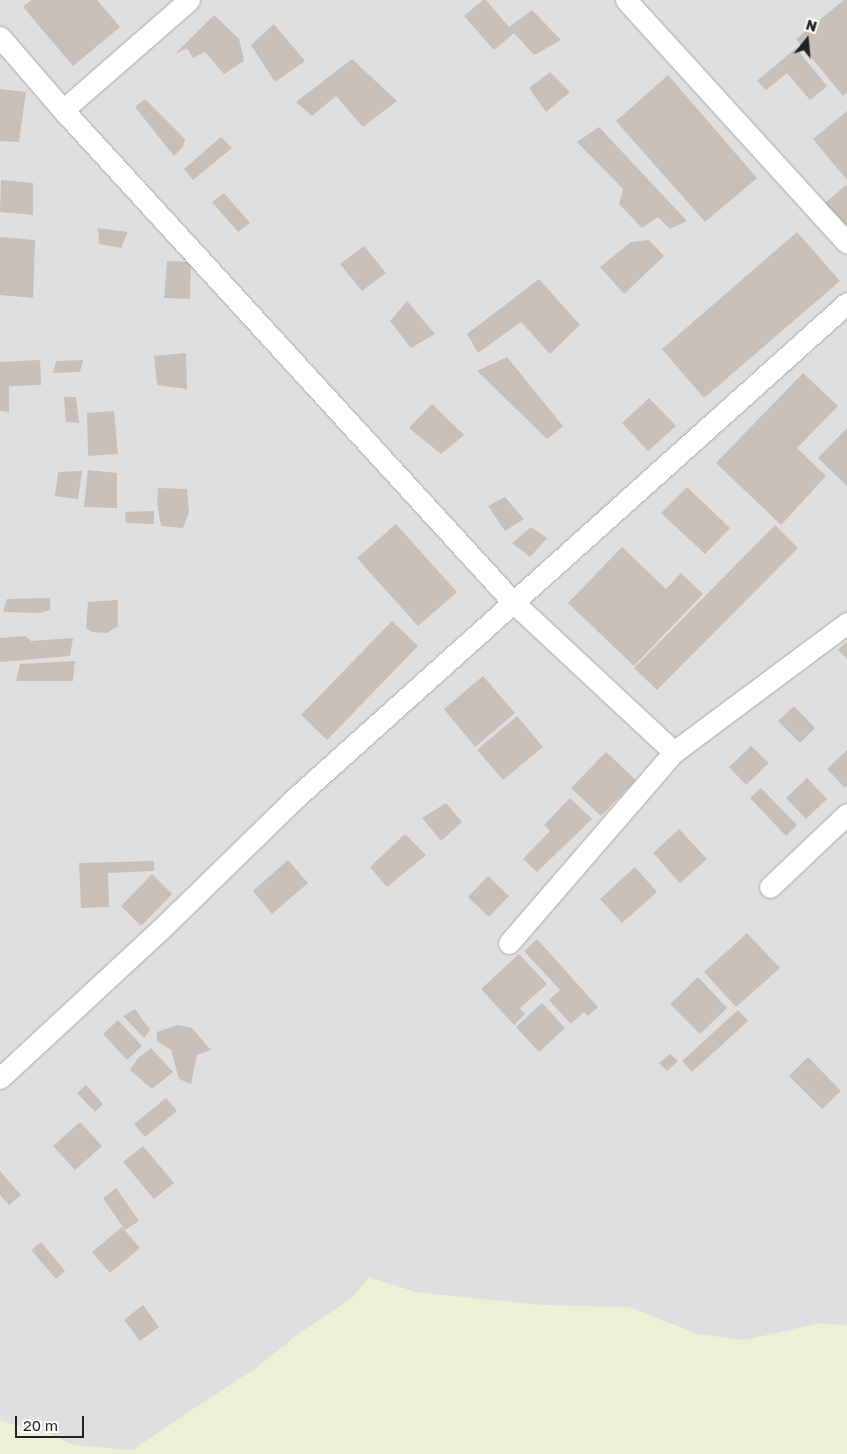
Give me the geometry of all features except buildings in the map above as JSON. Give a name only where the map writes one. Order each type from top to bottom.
[{"type":"street","points":[[63,110],[189,0]]},
{"type":"street","points":[[626,0],[847,244]]},
{"type":"street","points":[[0,37],[63,110],[513,602],[674,752]]},
{"type":"street","points":[[0,1078],[161,929],[293,800],[847,303]]},
{"type":"street","points":[[509,943],[674,752],[847,623]]},
{"type":"street","points":[[770,887],[847,814]]},
{"type":"shaded area","points":[[0,0],[847,0],[847,1454],[0,1454]]},
{"type":"green space","points":[[369,1277],[415,1292],[541,1305],[629,1307],[697,1334],[744,1340],[821,1323],[847,1326],[847,1454],[0,1454],[0,1421],[46,1432],[73,1445],[133,1450],[255,1369],[293,1338],[352,1298]]}]
